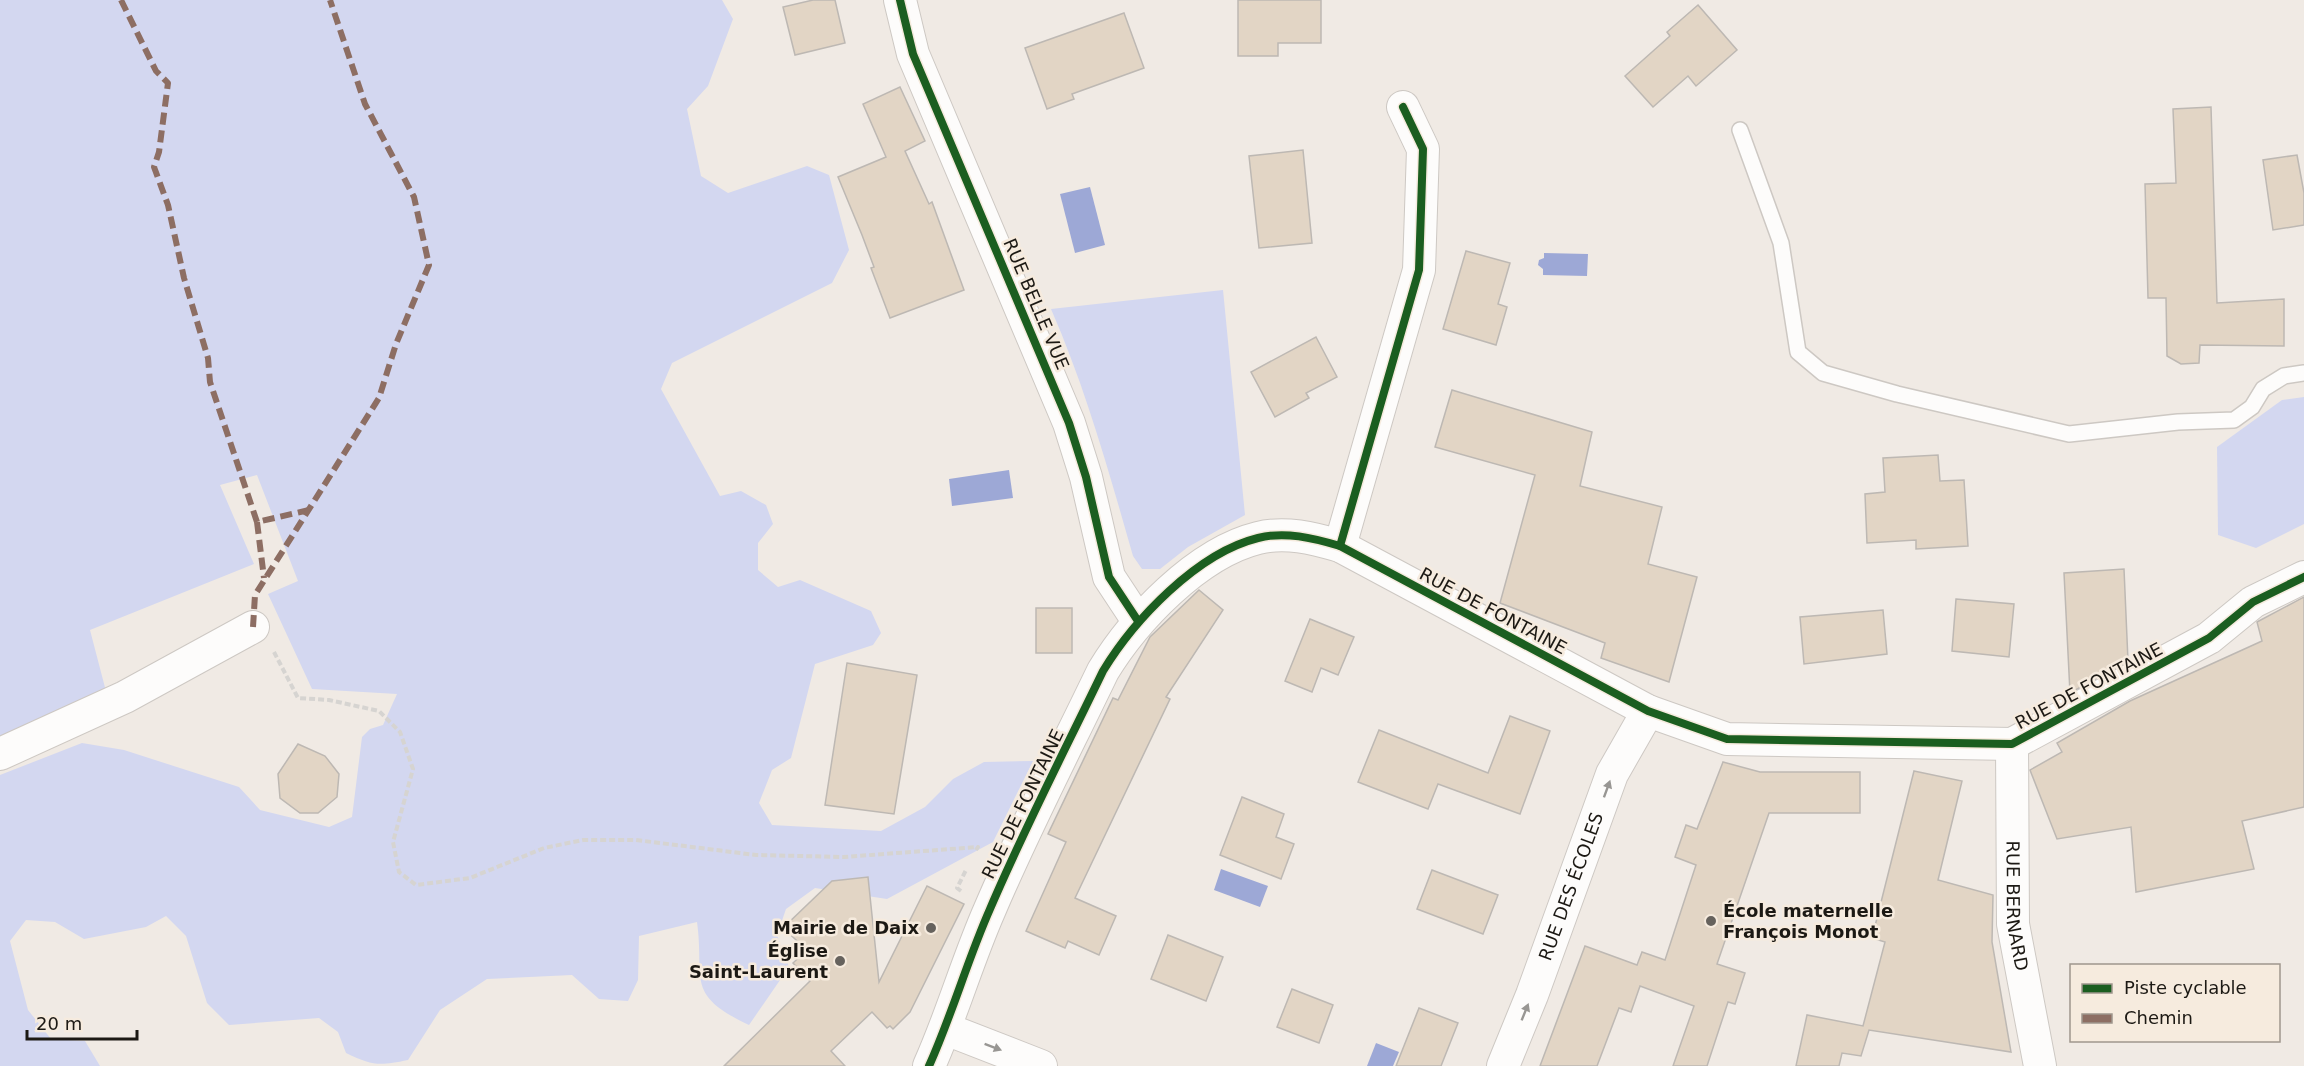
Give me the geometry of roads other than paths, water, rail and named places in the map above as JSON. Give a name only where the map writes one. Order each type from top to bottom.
[{"type":"street","name":"RUE BELLE VUE","points":[[900,0],[914,54],[1069,423],[1086,477],[1109,578],[1138,621]]},
{"type":"street","points":[[1340,546],[1419,270],[1423,149],[1403,107]]},
{"type":"street","name":"RUE DE FONTAINE","points":[[929,1066],[946,1029],[962,978],[990,908],[1103,671],[1138,621],[1190,575],[1234,547],[1257,538],[1298,536],[1340,546],[1648,711],[1727,739],[2012,744],[2209,638],[2253,602],[2304,577]]},
{"type":"street","points":[[0,754],[126,697],[253,627]]},
{"type":"street","name":"RUE DES ÉCOLES","points":[[1503,1066],[1532,995],[1612,774],[1648,711]]},
{"type":"street","name":"RUE BERNARD","points":[[2012,744],[2013,924],[2040,1066]]},
{"type":"street","points":[[946,1029],[1041,1066]]},
{"type":"lane","points":[[1740,130],[1781,243],[1798,352],[1823,374],[1897,394],[2068,434],[2178,422],[2234,420],[2252,407],[2263,389],[2284,376],[2304,373]]},
{"type":"water","points":[[1090,187],[1105,245],[1075,253],[1060,194]]},
{"type":"water","points":[[1544,253],[1588,254],[1587,276],[1543,275],[1543,269],[1538,265],[1539,260],[1544,258]]},
{"type":"water","points":[[1009,470],[1013,498],[952,506],[949,479]]},
{"type":"water","points":[[1221,869],[1268,886],[1260,907],[1214,890]]},
{"type":"water","points":[[1376,1043],[1399,1052],[1393,1066],[1367,1066]]},
{"type":"place","name":"École maternelle François Monot","points":[[1711,921]]},
{"type":"place","name":"Mairie de Daix","points":[[931,928]]},
{"type":"place","name":"Église Saint-Laurent","points":[[840,961]]}]
